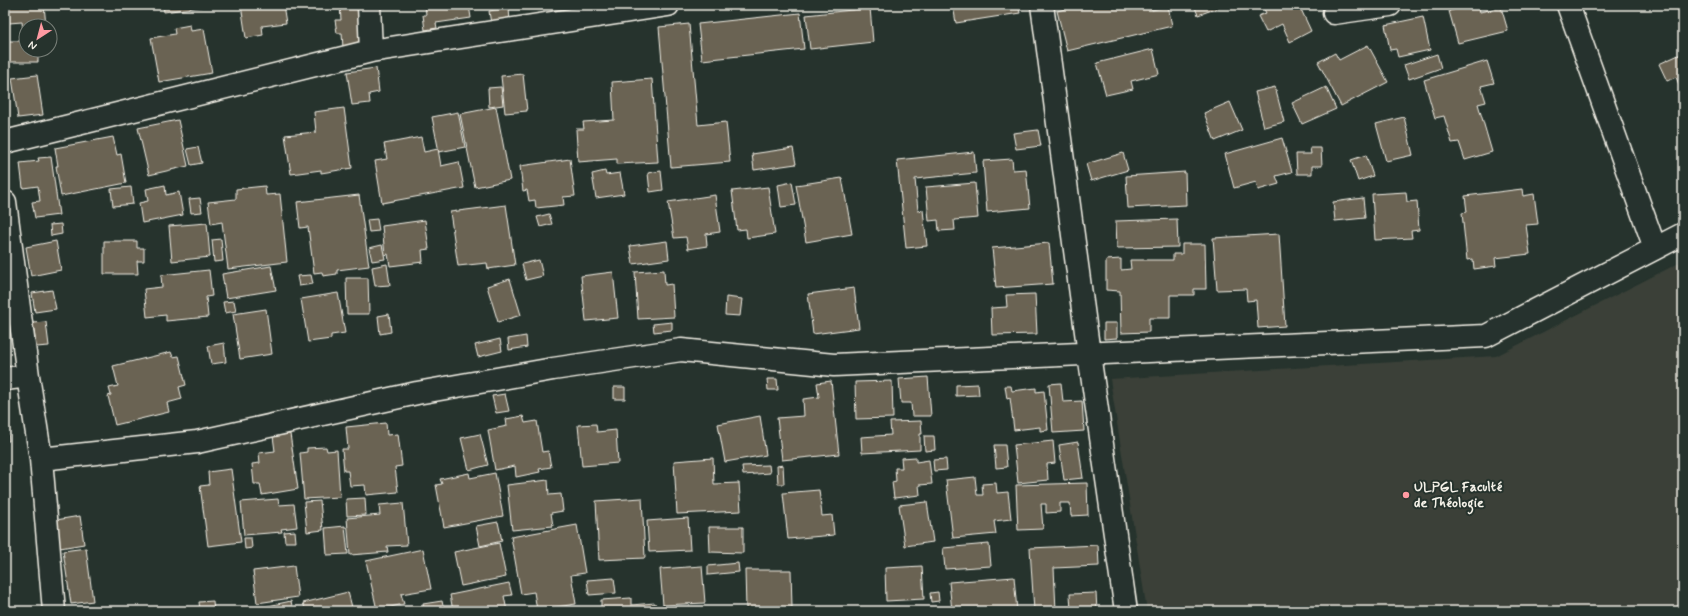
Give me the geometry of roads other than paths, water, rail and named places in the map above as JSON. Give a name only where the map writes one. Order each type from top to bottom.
[{"type":"street","points":[[369,5],[371,51]]},
{"type":"street","points":[[5,142],[371,51],[644,7],[668,5]]},
{"type":"street","points":[[1042,5],[1089,354],[1126,611]]},
{"type":"street","points":[[1334,13],[1390,5]]},
{"type":"street","points":[[1563,6],[1655,248]]},
{"type":"street","points":[[5,202],[28,376],[41,459],[54,611]]},
{"type":"street","points":[[41,459],[197,442],[417,393],[553,369],[680,350],[834,365],[1486,336],[1683,234]]},
{"type":"street","points":[[5,379],[28,376]]},
{"type":"place","name":"ULPGL Faculté de Théologie","points":[[1406,495]]}]
